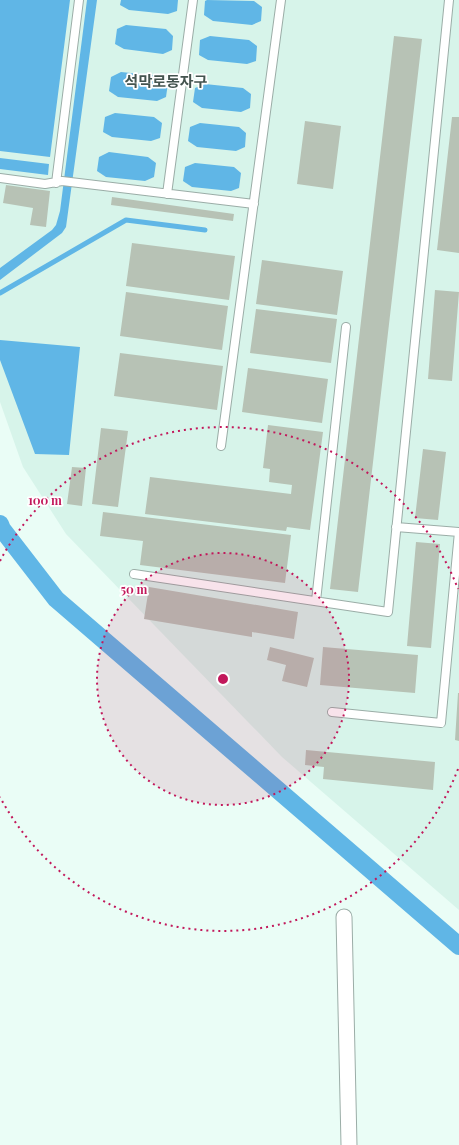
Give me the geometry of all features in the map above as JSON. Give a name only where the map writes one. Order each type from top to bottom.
[{"type":"street","points":[[344,917],[349,1145]]},
{"type":"lane","points":[[59,182],[79,0]]},
{"type":"lane","points":[[167,194],[193,0]]},
{"type":"lane","points":[[221,446],[281,0]]},
{"type":"lane","points":[[134,574],[388,612],[449,0]]},
{"type":"lane","points":[[0,178],[45,184],[59,182],[74,183],[254,204]]},
{"type":"lane","points":[[316,601],[346,327]]},
{"type":"lane","points":[[332,712],[441,723],[459,532],[396,527]]},
{"type":"shaded area","points":[[0,0],[459,0],[459,910],[282,757],[66,534],[23,467],[0,402]]},
{"type":"water","points":[[0,0],[70,0],[50,157],[0,151]]},
{"type":"water","points":[[87,0],[97,0],[66,227],[62,233],[0,280],[0,268],[52,230],[56,225],[60,211]]},
{"type":"water","points":[[121,0],[178,0],[177,11],[168,14],[129,10],[120,5]]},
{"type":"water","points":[[205,1],[254,1],[262,7],[261,21],[252,25],[213,21],[204,15]]},
{"type":"water","points":[[126,25],[166,29],[173,36],[172,50],[163,54],[124,49],[115,44],[117,29]]},
{"type":"water","points":[[210,36],[249,40],[257,46],[256,61],[247,64],[208,60],[199,55],[200,40]]},
{"type":"water","points":[[121,72],[160,76],[168,83],[166,97],[157,101],[118,97],[109,91],[111,77]]},
{"type":"water","points":[[205,84],[243,88],[251,94],[250,108],[241,112],[202,108],[193,102],[195,88]]},
{"type":"water","points":[[115,113],[154,117],[162,123],[160,138],[151,141],[112,137],[103,132],[105,117]]},
{"type":"water","points":[[200,123],[239,127],[246,133],[245,147],[236,151],[197,147],[188,141],[190,127]]},
{"type":"water","points":[[109,152],[148,157],[156,163],[154,177],[145,181],[106,177],[97,171],[99,157]]},
{"type":"water","points":[[0,158],[49,164],[48,175],[0,169]]},
{"type":"water","points":[[195,163],[234,167],[241,173],[239,188],[231,191],[192,187],[183,181],[185,167]]},
{"type":"water","points":[[0,340],[80,347],[69,455],[35,454],[0,360]]},
{"type":"building","points":[[394,36],[422,39],[358,592],[330,589]]},
{"type":"building","points":[[452,117],[459,117],[459,253],[437,250]]},
{"type":"building","points":[[305,121],[341,126],[333,189],[297,184]]},
{"type":"building","points":[[6,185],[50,191],[46,227],[30,225],[33,208],[3,203]]},
{"type":"building","points":[[112,197],[234,214],[233,221],[111,205]]},
{"type":"building","points":[[132,243],[235,256],[229,300],[126,286]]},
{"type":"building","points":[[262,260],[343,271],[337,315],[256,304]]},
{"type":"building","points":[[435,290],[459,292],[452,381],[428,379]]},
{"type":"building","points":[[126,292],[228,306],[222,350],[120,336]]},
{"type":"building","points":[[256,309],[337,319],[331,363],[250,353]]},
{"type":"building","points":[[120,353],[223,366],[217,410],[114,396]]},
{"type":"building","points":[[248,368],[328,379],[322,423],[242,412]]},
{"type":"building","points":[[268,425],[323,432],[310,530],[287,527],[286,531],[145,514],[150,477],[291,494],[292,485],[269,482],[270,469],[263,468]]},
{"type":"building","points":[[101,428],[128,431],[118,507],[92,504]]},
{"type":"building","points":[[423,449],[446,452],[438,520],[415,518]]},
{"type":"building","points":[[72,467],[86,468],[82,506],[67,504]]},
{"type":"building","points":[[103,512],[291,535],[285,583],[140,565],[143,541],[100,536]]},
{"type":"building","points":[[416,542],[440,544],[431,648],[407,646]]},
{"type":"building","points":[[149,587],[298,612],[294,639],[252,632],[252,637],[144,619]]},
{"type":"building","points":[[270,647],[314,658],[307,687],[282,681],[286,665],[267,660]]},
{"type":"building","points":[[323,647],[418,655],[415,693],[320,685]]},
{"type":"building","points":[[459,693],[459,741],[455,740]]},
{"type":"building","points":[[306,750],[435,762],[433,790],[323,779],[324,767],[305,765]]},
{"type":"waterway","points":[[0,293],[126,220],[205,230]]},
{"type":"waterway","points":[[0,524],[2,529],[56,599],[459,946]]},
{"type":"district","name":"석막로동자구","points":[[166,81]]}]
